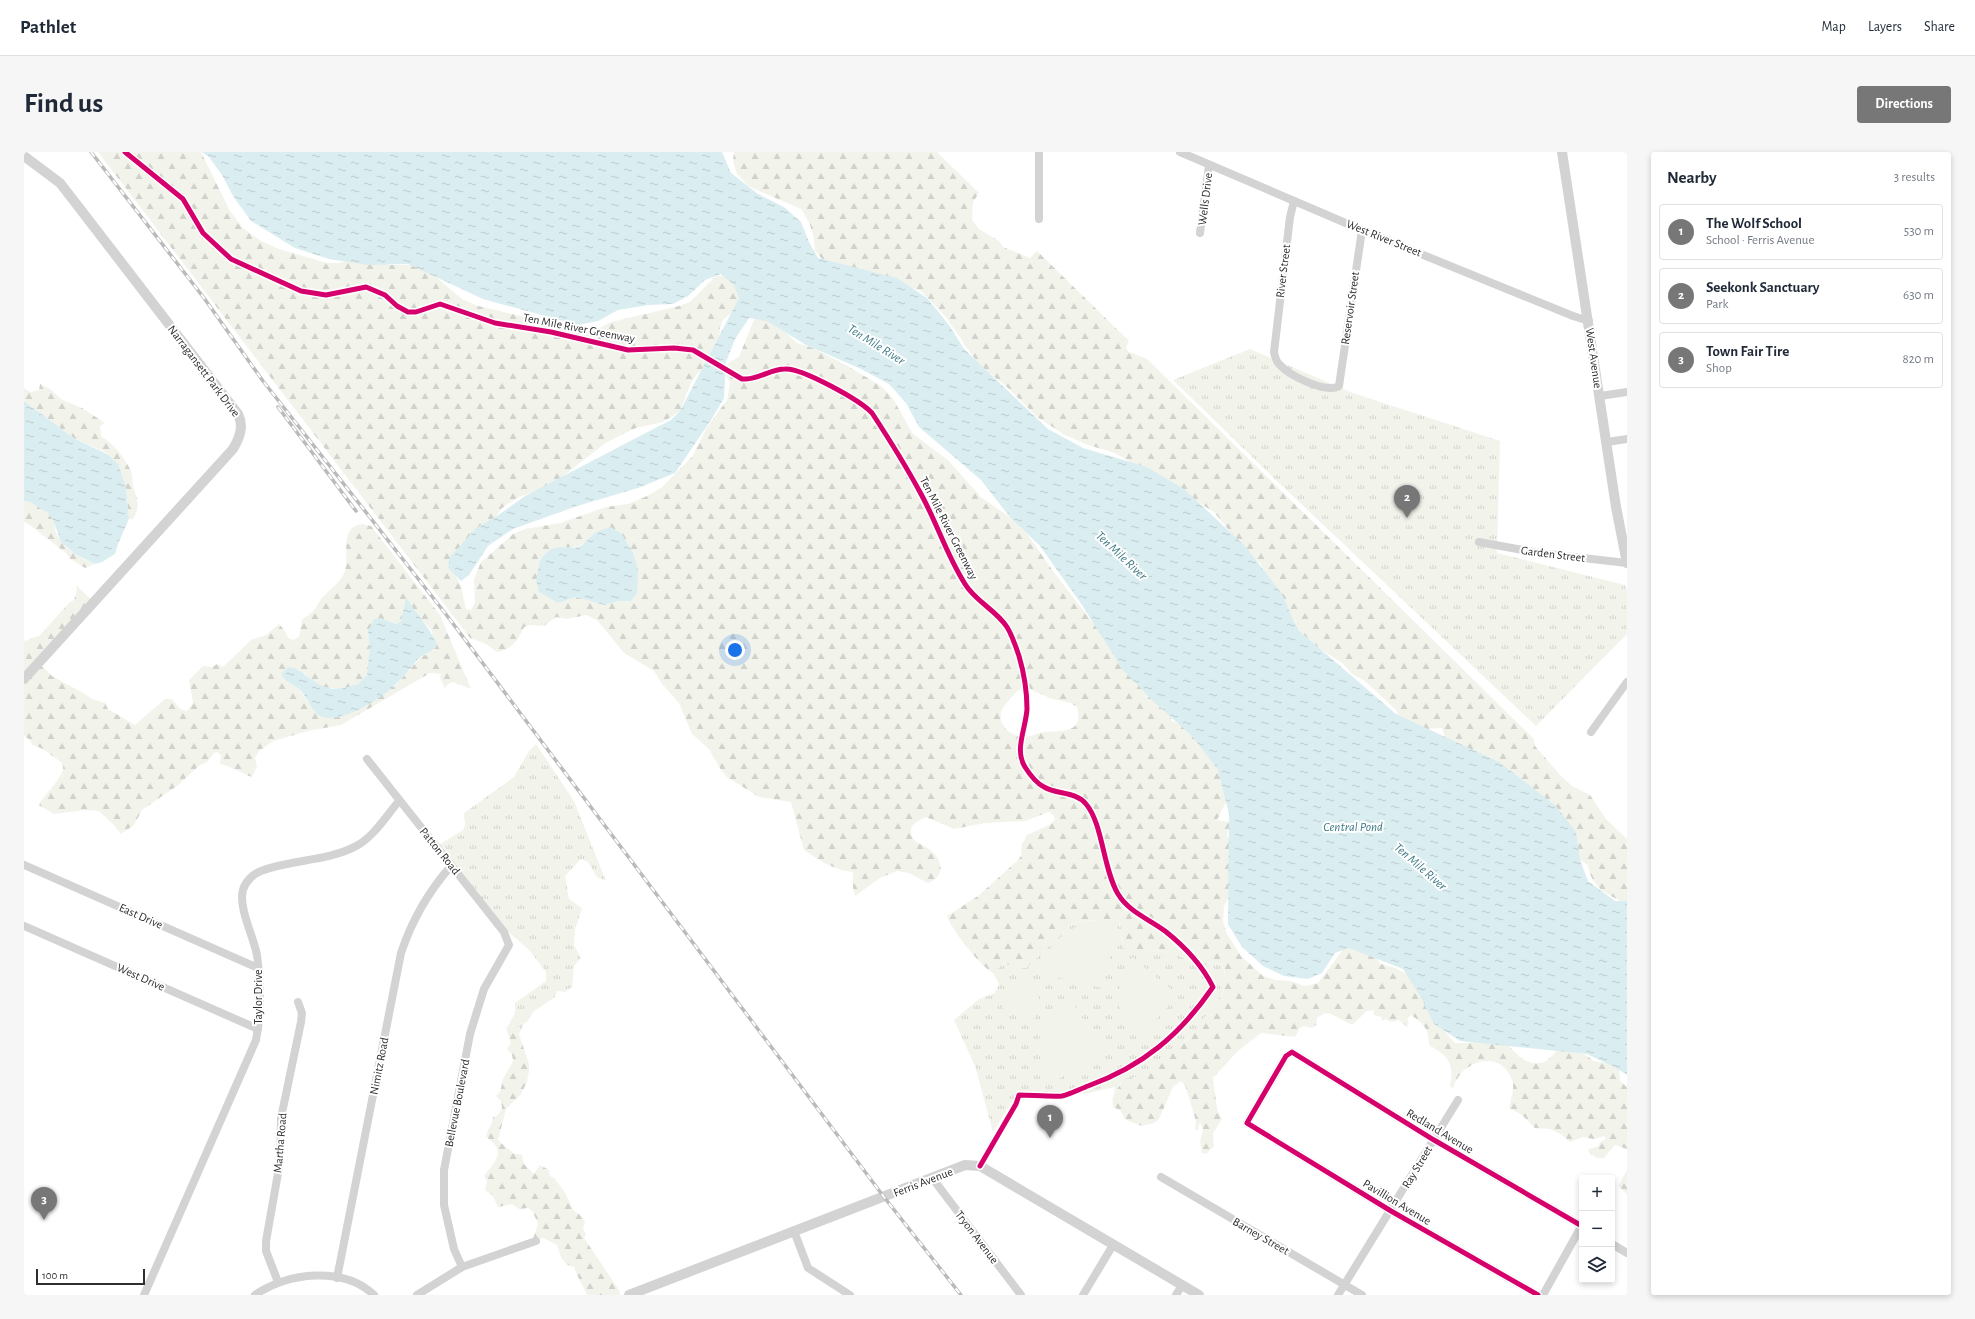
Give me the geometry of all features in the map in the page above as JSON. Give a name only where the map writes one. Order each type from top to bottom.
[{"type":"street","points":[[1039,152],[1039,219]]},
{"type":"street","name":"West River Street","points":[[1180,152],[1362,230],[1573,316],[1589,321]]},
{"type":"street","name":"West Avenue","points":[[1562,152],[1627,563]]},
{"type":"street","name":"Narragansett Park Drive","points":[[24,156],[60,183],[238,414],[241,421],[241,429],[233,449],[24,679]]},
{"type":"street","name":"Wells Drive","points":[[1200,233],[1209,165]]},
{"type":"street","name":"River Street","points":[[1294,200],[1290,217],[1275,343],[1276,360],[1292,374],[1307,382],[1323,388],[1335,388],[1339,386]]},
{"type":"street","name":"Reservoir Street","points":[[1339,386],[1362,230]]},
{"type":"street","points":[[1600,396],[1627,392]]},
{"type":"street","points":[[1607,442],[1627,439]]},
{"type":"street","name":"Garden Street","points":[[1479,542],[1539,553],[1627,563]]},
{"type":"street","points":[[1592,732],[1627,682]]},
{"type":"street","name":"Patton Road","points":[[367,759],[504,932],[509,945]]},
{"type":"street","name":"Taylor Drive","points":[[144,1295],[256,1040],[258,1029],[258,968],[243,903],[242,891],[246,883],[260,871],[339,854],[358,845],[368,838],[399,801]]},
{"type":"street","name":"East Drive","points":[[24,865],[258,968]]},
{"type":"street","name":"Nimitz Road","points":[[336,1278],[400,953],[413,920],[423,902],[436,882],[451,866]]},
{"type":"street","name":"West Drive","points":[[24,926],[258,1029]]},
{"type":"street","name":"Bellevue Boulevard","points":[[462,1267],[454,1249],[444,1205],[444,1170],[470,1034],[477,1008],[484,989],[509,945]]},
{"type":"street","name":"Martha Road","points":[[278,1282],[266,1251],[266,1241],[280,1162],[281,1118],[301,1022],[302,1013],[298,1002]]},
{"type":"street","name":"Redland Avenue","points":[[1289,1054],[1292,1052],[1434,1140],[1579,1224]]},
{"type":"street","name":"Pavillion Avenue","points":[[1289,1054],[1286,1056],[1247,1124],[1391,1211],[1538,1295]]},
{"type":"street","name":"Ray Street","points":[[1338,1295],[1458,1100]]},
{"type":"street","name":"Ferris Avenue","points":[[629,1295],[965,1166],[980,1166],[1199,1295]]},
{"type":"street","name":"Barney Street","points":[[1161,1177],[1362,1295]]},
{"type":"street","name":"Tryon Avenue","points":[[933,1179],[1021,1295]]},
{"type":"street","points":[[1543,1295],[1579,1231]]},
{"type":"street","points":[[794,1232],[808,1268],[850,1295]]},
{"type":"street","points":[[417,1295],[462,1267],[536,1241]]},
{"type":"street","points":[[1083,1295],[1113,1245]]},
{"type":"street","points":[[1615,1246],[1627,1253]]},
{"type":"street","points":[[255,1295],[278,1282],[302,1277],[328,1276],[353,1282],[374,1295]]},
{"type":"street","points":[[1176,1295],[1182,1285]]},
{"type":"green space","points":[[98,152],[201,152],[230,211],[243,228],[261,241],[279,249],[327,263],[337,263],[362,258],[390,265],[416,265],[430,272],[462,299],[478,306],[574,326],[590,333],[611,322],[690,302],[715,277],[727,277],[741,290],[738,308],[723,320],[720,327],[719,353],[698,373],[691,383],[680,411],[663,422],[636,428],[604,444],[552,485],[519,497],[502,508],[455,574],[461,587],[466,609],[471,610],[475,602],[474,579],[481,562],[513,534],[525,529],[560,523],[606,507],[628,504],[661,488],[692,457],[707,427],[727,400],[730,382],[722,370],[728,363],[739,357],[757,315],[775,323],[797,343],[813,348],[846,365],[881,386],[892,397],[913,434],[948,460],[981,497],[1015,521],[1028,535],[1053,571],[1090,619],[1166,708],[1172,721],[1187,727],[1199,729],[1230,794],[1217,820],[1230,822],[1227,835],[1234,848],[1231,892],[1224,906],[1223,921],[1227,934],[1241,956],[1263,976],[1276,980],[1290,981],[1305,986],[1318,983],[1344,948],[1359,945],[1371,952],[1381,964],[1393,967],[1407,974],[1445,1032],[1455,1043],[1468,1043],[1484,1040],[1507,1043],[1519,1056],[1529,1062],[1534,1063],[1546,1061],[1558,1050],[1584,1054],[1594,1061],[1619,1065],[1620,1081],[1627,1087],[1627,1149],[1615,1145],[1604,1158],[1597,1158],[1588,1152],[1589,1149],[1598,1146],[1600,1142],[1606,1139],[1604,1136],[1594,1139],[1583,1137],[1570,1142],[1562,1135],[1550,1129],[1535,1128],[1522,1115],[1509,1108],[1513,1083],[1507,1070],[1499,1064],[1490,1061],[1472,1065],[1457,1079],[1453,1089],[1450,1086],[1452,1071],[1451,1066],[1441,1053],[1429,1045],[1427,1031],[1419,1021],[1411,1015],[1407,1019],[1409,1023],[1407,1027],[1399,1020],[1391,1022],[1386,1019],[1382,1021],[1381,1017],[1374,1015],[1374,1010],[1367,1011],[1352,1025],[1329,1013],[1323,1014],[1317,1018],[1316,1025],[1312,1028],[1304,1026],[1300,1028],[1295,1037],[1261,1033],[1238,1051],[1213,1078],[1217,1109],[1222,1119],[1213,1133],[1214,1146],[1206,1154],[1202,1153],[1200,1141],[1203,1130],[1200,1122],[1198,1130],[1195,1130],[1196,1121],[1185,1085],[1181,1081],[1173,1087],[1159,1119],[1154,1123],[1142,1126],[1131,1122],[1125,1119],[1120,1110],[1113,1107],[1114,1094],[1124,1078],[1132,1078],[1152,1071],[1187,1040],[1224,990],[1223,986],[1225,972],[1223,964],[1213,962],[1200,967],[1176,954],[1145,949],[1124,949],[1119,921],[1114,919],[1074,922],[1026,968],[1003,964],[993,973],[987,969],[967,947],[947,916],[978,896],[1018,860],[1021,856],[1022,844],[1027,835],[1051,824],[1055,819],[1049,812],[1025,821],[985,823],[954,829],[926,817],[916,822],[912,826],[911,834],[915,841],[934,853],[940,863],[940,872],[938,877],[928,883],[909,873],[897,871],[880,878],[855,896],[853,888],[853,872],[827,864],[804,850],[791,802],[759,797],[727,777],[721,770],[709,749],[692,734],[679,703],[662,684],[654,671],[624,653],[597,620],[586,615],[567,619],[556,617],[544,626],[530,625],[524,627],[517,640],[511,647],[497,652],[486,644],[470,638]],"holes":[[[596,532],[619,601],[604,605],[576,597],[558,603],[558,547],[571,548],[580,546]],[[1025,687],[1052,699],[1071,703],[1077,707],[1078,716],[1074,727],[1064,731],[1044,732],[1023,737],[1012,734],[1007,730],[1001,721],[1000,716],[1002,710],[1014,694]]]},
{"type":"green space","points":[[734,152],[937,152],[979,193],[973,202],[972,220],[979,229],[999,241],[1003,247],[1030,258],[1037,251],[1129,341],[1126,348],[1129,352],[1147,359],[1534,739],[1535,746],[1560,775],[1572,786],[1590,795],[1606,819],[1627,839],[1627,904],[1602,890],[1593,880],[1588,865],[1576,858],[1447,744],[1442,728],[1427,729],[1402,725],[1396,710],[1365,681],[1352,674],[1342,663],[1316,646],[1294,627],[1260,563],[1250,556],[1214,512],[1115,453],[1088,445],[1065,435],[1037,417],[1006,386],[979,365],[945,316],[921,291],[824,261],[815,251],[813,234],[809,222],[801,209],[748,186],[737,174],[733,161]]},
{"type":"green space","points":[[1250,349],[1353,393],[1500,441],[1497,553],[1625,585],[1627,591],[1627,634],[1536,726],[1279,483],[1173,380]]},
{"type":"green space","points":[[40,384],[50,389],[61,399],[82,408],[105,423],[100,426],[101,436],[118,451],[132,473],[133,486],[138,502],[137,510],[133,519],[129,519],[126,487],[107,453],[75,439],[24,401],[24,388],[30,392],[39,390]]},
{"type":"green space","points":[[24,501],[37,505],[49,514],[54,521],[57,534],[61,541],[79,556],[95,564],[85,568],[69,558],[67,554],[24,522]]},
{"type":"green space","points":[[362,524],[371,526],[440,615],[471,689],[453,682],[448,684],[445,688],[440,678],[441,674],[430,673],[341,725],[308,731],[273,741],[259,751],[255,758],[257,766],[252,777],[220,764],[221,755],[217,752],[214,753],[207,762],[200,765],[177,786],[142,810],[134,825],[121,834],[99,811],[85,810],[54,814],[39,805],[59,778],[63,767],[61,762],[44,750],[32,745],[30,740],[24,736],[24,641],[39,636],[69,603],[74,600],[77,590],[76,585],[95,603],[41,665],[52,676],[92,699],[105,703],[108,709],[135,725],[165,699],[172,699],[180,709],[187,711],[193,703],[189,680],[203,666],[212,667],[217,664],[223,667],[251,640],[266,635],[279,624],[285,631],[288,638],[293,640],[299,637],[302,619],[316,608],[321,599],[343,575],[346,565],[347,536],[350,530],[355,526]],"holes":[[[406,598],[415,612],[432,631],[434,650],[420,658],[395,686],[333,717],[321,714],[313,708],[299,689],[304,673],[313,681],[324,687],[338,689],[359,683],[367,674],[370,664],[368,631],[380,618],[396,624],[401,621]]]},
{"type":"green space","points":[[536,744],[574,801],[606,881],[597,877],[588,862],[581,859],[565,876],[569,899],[582,908],[575,930],[574,945],[581,958],[574,966],[572,987],[565,992],[557,991],[555,997],[533,1012],[522,1028],[508,1026],[515,1013],[515,1003],[546,981],[546,972],[530,951],[503,927],[437,846],[463,830],[465,825],[464,813],[514,777],[529,751]]},
{"type":"green space","points":[[1114,919],[1119,921],[1124,949],[1145,949],[1176,954],[1200,967],[1213,962],[1223,964],[1225,984],[1218,1001],[1211,1012],[1192,1034],[1171,1055],[1150,1072],[1138,1077],[1123,1080],[1113,1093],[1115,1087],[1084,1094],[1015,1097],[993,1132],[975,1066],[954,1020],[979,999],[995,993],[999,984],[993,973],[1002,964],[1026,968],[1074,922]]},
{"type":"green space","points":[[1105,922],[1117,923],[1103,988],[1039,973],[1049,950],[1066,933],[1073,928],[1084,924]]},
{"type":"green space","points":[[1132,957],[1178,995],[1139,1039],[1124,1021],[1120,1011],[1119,1000],[1122,979]]},
{"type":"green space","points":[[1014,979],[1028,986],[1037,995],[1039,1006],[1033,1021],[1002,1008]]},
{"type":"green space","points":[[1068,996],[1104,1051],[1049,1085],[1040,1061],[1040,1036],[1048,1014]]},
{"type":"green space","points":[[508,1026],[522,1028],[519,1034],[529,1064],[529,1071],[527,1082],[521,1094],[506,1109],[498,1140],[513,1153],[522,1155],[524,1164],[534,1174],[540,1165],[549,1170],[550,1176],[555,1179],[564,1191],[574,1211],[579,1214],[585,1222],[583,1229],[586,1234],[584,1238],[619,1290],[620,1295],[587,1295],[574,1267],[564,1262],[557,1245],[543,1238],[532,1242],[538,1224],[533,1212],[528,1208],[519,1209],[512,1204],[498,1207],[493,1196],[485,1190],[487,1181],[484,1176],[495,1160],[498,1151],[492,1142],[486,1137],[493,1117],[498,1115],[502,1108],[501,1101],[496,1096],[500,1092],[503,1079],[513,1061],[512,1054],[507,1049],[511,1043],[506,1028]]},
{"type":"green space","points":[[1627,1170],[1627,1194],[1618,1186]]},
{"type":"water","name":"Central Pond","points":[[202,152],[722,152],[731,173],[758,194],[784,207],[801,222],[809,242],[818,258],[897,278],[927,298],[949,325],[964,349],[1048,429],[1083,448],[1147,467],[1184,489],[1245,546],[1282,594],[1297,629],[1396,714],[1499,762],[1556,806],[1576,832],[1580,860],[1588,881],[1615,901],[1627,901],[1627,1075],[1587,1054],[1460,1041],[1434,1024],[1419,994],[1403,969],[1349,948],[1335,953],[1322,973],[1308,979],[1284,976],[1263,966],[1242,947],[1228,924],[1229,814],[1218,770],[1192,736],[1153,701],[1123,670],[1082,605],[1040,546],[1009,516],[981,480],[919,427],[906,403],[889,384],[859,368],[806,345],[767,321],[749,318],[735,339],[726,362],[724,398],[675,473],[638,488],[577,506],[513,529],[488,546],[469,575],[461,581],[448,568],[450,557],[476,528],[497,516],[525,496],[671,420],[680,411],[739,298],[734,285],[721,274],[705,280],[688,296],[673,304],[648,305],[618,310],[598,321],[578,325],[483,299],[408,264],[367,265],[329,259],[295,248],[251,221],[233,196],[222,175],[209,157]]},
{"type":"water","points":[[24,401],[75,439],[107,454],[118,464],[126,487],[129,519],[115,554],[102,562],[95,564],[75,554],[61,542],[53,520],[48,513],[30,502],[24,501]]},
{"type":"water","points":[[611,527],[622,534],[633,553],[638,569],[637,593],[631,601],[619,601],[604,605],[576,597],[558,603],[539,592],[536,580],[540,561],[545,554],[550,550],[559,547],[575,548],[581,546],[596,532]]},
{"type":"water","points":[[406,597],[431,632],[437,645],[433,650],[418,659],[394,686],[371,703],[361,709],[341,717],[323,717],[315,712],[297,687],[282,677],[281,674],[288,667],[295,668],[320,685],[332,689],[345,688],[358,684],[367,675],[370,647],[368,631],[374,619],[380,618],[396,624],[401,621]]},
{"type":"railway","points":[[91,152],[204,298],[263,381],[445,613],[884,1197],[961,1295]]},
{"type":"railway","points":[[278,407],[356,511]]},
{"type":"cycle path","name":"Ten Mile River Greenway","points":[[125,152],[183,199],[203,233],[231,259],[301,291],[326,295],[366,287],[385,295],[397,306],[408,312],[416,312],[440,304],[495,323],[551,332],[628,350],[674,348],[693,350],[742,379],[751,379],[780,369],[793,370],[817,379],[844,393],[866,407],[872,413],[921,494],[965,584],[974,596],[1002,621],[1012,637],[1021,662],[1025,682],[1027,709],[1021,746],[1022,760],[1025,767],[1033,778],[1041,785],[1049,789],[1077,797],[1086,804],[1096,823],[1109,872],[1118,894],[1128,906],[1165,931],[1179,943],[1204,971],[1213,987],[1187,1020],[1173,1034],[1143,1059],[1126,1069],[1108,1078],[1062,1096],[1019,1095],[1016,1104],[980,1166]]},
{"type":"cycle path","points":[[1538,1295],[1391,1211],[1247,1123],[1286,1056],[1292,1052],[1434,1140],[1579,1224]]},
{"type":"place","name":"Seekonk Sanctuary","points":[[1407,518]]},
{"type":"place","name":"The Wolf School","points":[[1050,1138]]},
{"type":"place","name":"Town Fair Tire","points":[[44,1220]]},
{"type":"water label","name":"Ten Mile River","points":[[876,345]]},
{"type":"water label","name":"Ten Mile River","points":[[1121,556]]},
{"type":"water label","name":"Ten Mile River","points":[[1420,867]]}]
